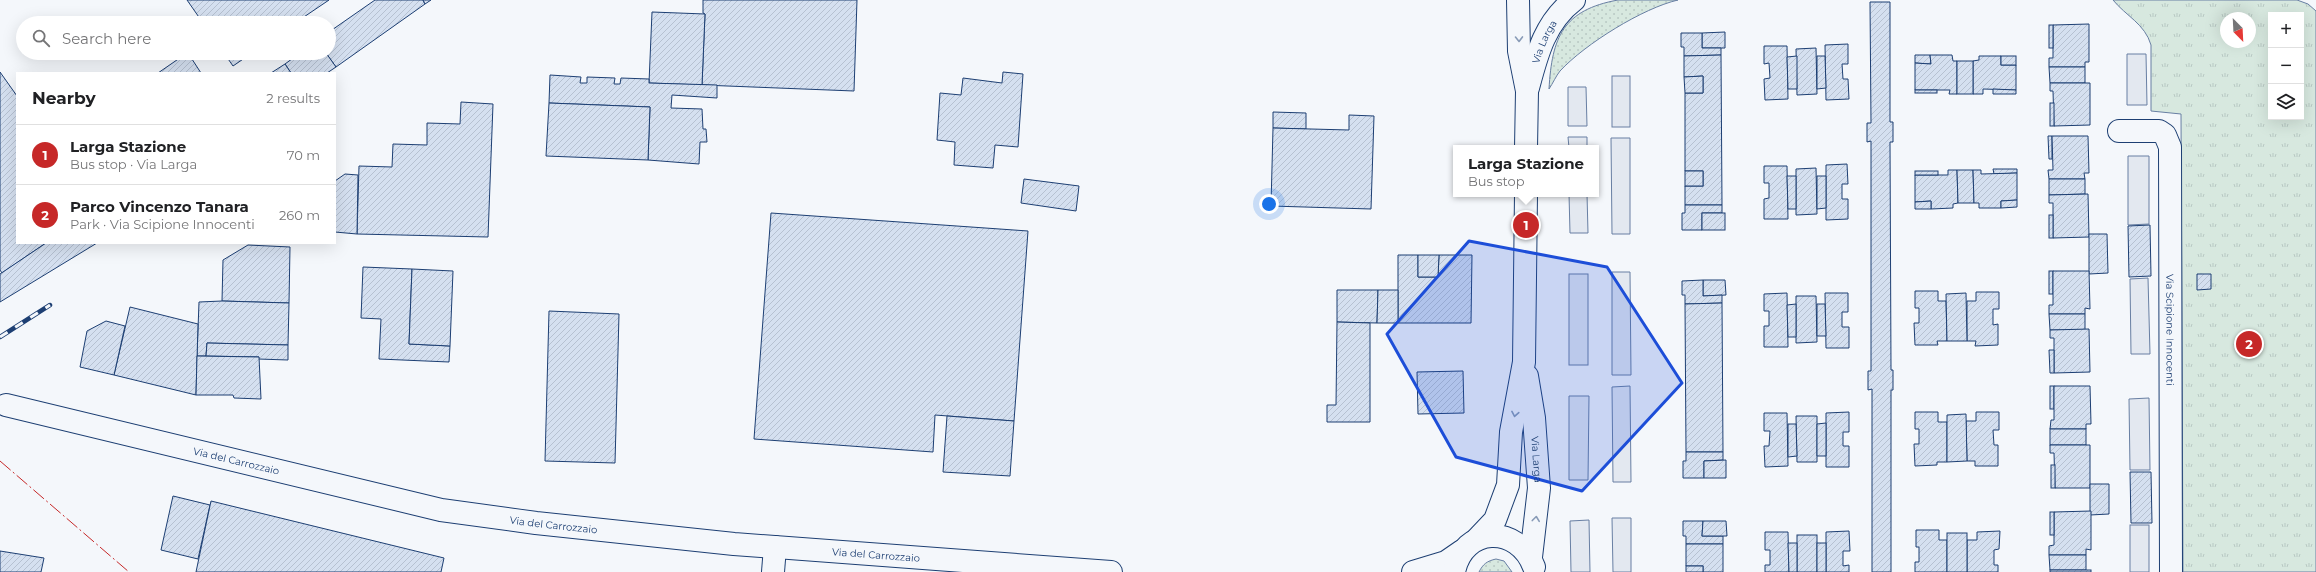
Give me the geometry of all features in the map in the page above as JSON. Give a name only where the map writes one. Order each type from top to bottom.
[{"type":"street","name":"Via Larga","points":[[1518,0],[1519,51],[1527,91],[1526,145]]},
{"type":"street","name":"Via Larga","points":[[1527,91],[1548,27],[1558,13],[1574,0]]},
{"type":"street","name":"Via Scipione Innocenti","points":[[2119,131],[2159,131],[2165,135],[2170,147],[2171,572]]},
{"type":"street","name":"Via Larga","points":[[1454,572],[1469,545],[1496,520],[1508,485],[1512,432],[1524,362],[1526,197]]},
{"type":"street","name":"Via Larga","points":[[1524,362],[1538,451],[1538,499],[1533,565]]},
{"type":"street","name":"Via del Carrozzaio","points":[[6,405],[441,510],[536,523],[775,547],[862,563],[1111,572]]},
{"type":"street","name":"Via Larga","points":[[1469,545],[1489,536],[1502,536],[1513,540],[1523,548],[1533,565]]},
{"type":"street","points":[[1413,572],[1446,562],[1469,545]]},
{"type":"street","points":[[773,572],[775,547]]},
{"type":"highlighted area","points":[[1469,241],[1607,267],[1682,383],[1582,491],[1456,457],[1387,334]]},
{"type":"green space","points":[[1618,0],[1678,0],[1648,11],[1615,28],[1599,39],[1560,71],[1549,89],[1553,55],[1564,29],[1573,19],[1584,11]]},
{"type":"green space","points":[[2113,0],[2297,0],[2308,4],[2316,11],[2316,572],[2183,572],[2181,114],[2151,111],[2151,45],[2140,26]]},
{"type":"green space","points":[[1496,559],[1504,561],[1512,572],[1479,572],[1486,563]]},
{"type":"shaded area","points":[[2127,54],[2146,54],[2147,105],[2127,105]]},
{"type":"shaded area","points":[[1612,76],[1630,76],[1630,127],[1612,127]]},
{"type":"shaded area","points":[[1568,87],[1586,87],[1587,126],[1568,126]]},
{"type":"shaded area","points":[[1568,137],[1587,137],[1587,145],[1569,145]]},
{"type":"shaded area","points":[[1611,138],[1630,138],[1630,234],[1612,234]]},
{"type":"shaded area","points":[[2128,156],[2149,156],[2149,224],[2128,225]]},
{"type":"shaded area","points":[[1569,197],[1587,197],[1588,233],[1570,233]]},
{"type":"shaded area","points":[[1612,272],[1630,272],[1631,375],[1612,375]]},
{"type":"shaded area","points":[[1569,274],[1588,274],[1588,365],[1569,365]]},
{"type":"shaded area","points":[[2148,278],[2150,354],[2131,354],[2130,279]]},
{"type":"shaded area","points":[[1630,386],[1631,482],[1613,482],[1612,387]]},
{"type":"shaded area","points":[[1569,396],[1589,396],[1588,480],[1569,480]]},
{"type":"shaded area","points":[[2149,398],[2150,470],[2130,470],[2129,399]]},
{"type":"shaded area","points":[[1612,518],[1631,518],[1631,572],[1613,572]]},
{"type":"shaded area","points":[[1589,520],[1590,572],[1571,572],[1570,521]]},
{"type":"shaded area","points":[[2130,525],[2149,525],[2149,572],[2130,572]]},
{"type":"building","points":[[187,0],[329,0],[305,16],[198,16]]},
{"type":"building","points":[[375,0],[423,0],[425,4],[336,67],[331,60],[336,60],[336,27]]},
{"type":"building","points":[[423,0],[431,0],[425,4]]},
{"type":"building","points":[[703,0],[857,0],[854,91],[702,85],[705,14],[703,13]]},
{"type":"building","points":[[1870,2],[1890,2],[1890,122],[1893,122],[1893,142],[1890,142],[1891,370],[1893,370],[1893,390],[1891,390],[1891,572],[1872,572],[1872,389],[1868,390],[1868,371],[1871,371],[1871,141],[1867,142],[1867,123],[1871,123]]},
{"type":"building","points":[[652,12],[705,14],[702,85],[649,83]]},
{"type":"building","points":[[2089,24],[2089,62],[2085,62],[2085,67],[2049,67],[2049,58],[2053,58],[2053,25]]},
{"type":"building","points":[[2049,25],[2053,25],[2053,48],[2049,48]]},
{"type":"building","points":[[1725,32],[1725,48],[1702,48],[1702,33]]},
{"type":"building","points":[[1681,33],[1702,33],[1702,48],[1721,48],[1721,55],[1684,56],[1684,47],[1681,47]]},
{"type":"building","points":[[1848,44],[1848,64],[1842,64],[1843,79],[1848,79],[1849,99],[1826,100],[1825,45]]},
{"type":"building","points":[[1764,46],[1787,46],[1788,99],[1765,100],[1764,79],[1770,78],[1769,63],[1764,64]]},
{"type":"building","points":[[1816,48],[1817,94],[1797,95],[1796,49]]},
{"type":"building","points":[[1721,55],[1722,205],[1685,205],[1685,186],[1703,186],[1703,171],[1685,171],[1685,93],[1703,93],[1703,76],[1684,77],[1684,56]]},
{"type":"building","points":[[1915,55],[1930,55],[1931,64],[1915,63]]},
{"type":"building","points":[[1930,55],[1952,55],[1953,61],[1957,61],[1957,94],[1949,94],[1950,90],[1915,90],[1915,63],[1931,64]]},
{"type":"building","points":[[1797,56],[1797,89],[1788,89],[1787,57]]},
{"type":"building","points":[[1817,56],[1825,56],[1826,88],[1817,89]]},
{"type":"building","points":[[1979,56],[2001,56],[2001,65],[2016,65],[2016,90],[1983,89],[1983,94],[1973,94],[1973,61],[1979,60]]},
{"type":"building","points":[[2001,56],[2016,56],[2016,65],[2001,65]]},
{"type":"building","points":[[177,60],[193,60],[200,72],[159,72]]},
{"type":"building","points":[[229,60],[242,60],[233,66]]},
{"type":"building","points":[[290,60],[331,60],[336,67],[328,72],[290,72],[285,64]]},
{"type":"building","points":[[1957,61],[1973,61],[1973,94],[1957,94]]},
{"type":"building","points":[[285,64],[290,72],[273,72]]},
{"type":"building","points":[[2049,67],[2085,67],[2085,83],[2050,83]]},
{"type":"building","points":[[0,72],[16,95],[16,244],[45,244],[2,273],[0,270]]},
{"type":"building","points":[[1003,72],[1023,74],[1018,147],[995,145],[993,168],[954,165],[955,142],[937,140],[940,93],[961,95],[963,78],[1002,83]]},
{"type":"building","points":[[550,75],[581,77],[580,83],[587,83],[587,77],[615,78],[614,84],[620,84],[621,78],[649,79],[649,83],[717,85],[717,98],[672,95],[671,108],[702,109],[703,129],[706,129],[707,142],[700,142],[699,164],[648,160],[650,107],[549,103]]},
{"type":"building","points":[[1703,76],[1703,93],[1685,93],[1684,77]]},
{"type":"building","points":[[2050,83],[2090,83],[2090,125],[2054,126],[2053,91],[2050,91]]},
{"type":"building","points":[[1993,89],[2016,90],[2016,94],[1993,94]]},
{"type":"building","points":[[1915,90],[1937,90],[1937,93],[1915,93]]},
{"type":"building","points":[[461,102],[493,104],[488,237],[357,234],[359,166],[392,167],[393,144],[427,145],[427,123],[460,124]]},
{"type":"building","points":[[549,103],[650,107],[648,160],[546,156]]},
{"type":"building","points":[[2050,103],[2054,103],[2054,126],[2050,126]]},
{"type":"building","points":[[1273,112],[1306,113],[1306,129],[1273,128]]},
{"type":"building","points":[[1349,115],[1374,116],[1371,209],[1271,206],[1273,128],[1349,130]]},
{"type":"building","points":[[2048,136],[2052,136],[2052,159],[2049,159]]},
{"type":"building","points":[[2052,136],[2088,136],[2089,173],[2084,173],[2085,179],[2049,179],[2048,170],[2053,170]]},
{"type":"building","points":[[1847,164],[1848,184],[1842,184],[1842,199],[1848,199],[1848,219],[1826,220],[1826,165]]},
{"type":"building","points":[[1764,166],[1787,166],[1788,219],[1764,219],[1764,199],[1769,198],[1769,183],[1764,183]]},
{"type":"building","points":[[1816,168],[1817,214],[1796,215],[1796,169]]},
{"type":"building","points":[[1993,169],[2017,169],[2017,173],[1994,174]]},
{"type":"building","points":[[1948,170],[1957,170],[1958,203],[1953,204],[1953,208],[1931,209],[1931,201],[1915,202],[1915,175],[1948,175]]},
{"type":"building","points":[[1957,170],[1973,170],[1974,203],[1958,203]]},
{"type":"building","points":[[1973,170],[1981,170],[1981,174],[2017,173],[2017,200],[2001,201],[2001,208],[1979,208],[1979,203],[1974,203]]},
{"type":"building","points":[[1685,171],[1703,171],[1703,186],[1685,186]]},
{"type":"building","points":[[1915,171],[1938,171],[1938,175],[1915,175]]},
{"type":"building","points":[[345,174],[358,175],[357,234],[336,232],[336,180]]},
{"type":"building","points":[[1787,176],[1796,176],[1796,209],[1788,209]]},
{"type":"building","points":[[1817,176],[1826,176],[1826,208],[1817,209]]},
{"type":"building","points":[[1024,179],[1079,186],[1076,211],[1021,203]]},
{"type":"building","points":[[2049,179],[2085,179],[2085,194],[2049,195]]},
{"type":"building","points":[[2088,194],[2089,237],[2053,238],[2053,203],[2049,203],[2049,195]]},
{"type":"building","points":[[2017,200],[2017,207],[2001,208],[2001,201]]},
{"type":"building","points":[[1931,201],[1931,209],[1915,209],[1915,202]]},
{"type":"building","points":[[1685,205],[1722,205],[1722,213],[1702,213],[1702,230],[1682,230],[1682,213],[1685,213]]},
{"type":"building","points":[[771,213],[1028,231],[1014,421],[935,415],[933,452],[754,439]]},
{"type":"building","points":[[1702,213],[1725,213],[1725,230],[1702,230]]},
{"type":"building","points":[[2049,215],[2053,215],[2053,238],[2049,238]]},
{"type":"building","points":[[2150,225],[2151,276],[2129,277],[2128,226]]},
{"type":"building","points":[[2089,234],[2107,234],[2108,273],[2089,274]]},
{"type":"building","points":[[45,244],[95,244],[0,302],[0,274]]},
{"type":"building","points":[[248,245],[290,247],[289,303],[222,301],[223,260]]},
{"type":"building","points":[[1398,255],[1418,255],[1418,277],[1438,277],[1439,255],[1472,255],[1471,323],[1398,323]]},
{"type":"building","points":[[1418,255],[1439,255],[1438,277],[1418,277]]},
{"type":"building","points":[[363,267],[412,269],[409,344],[450,346],[449,362],[379,359],[381,319],[361,318]]},
{"type":"building","points":[[412,269],[453,271],[450,346],[409,344]]},
{"type":"building","points":[[2049,271],[2053,271],[2053,294],[2049,294]]},
{"type":"building","points":[[2053,271],[2089,271],[2090,309],[2085,308],[2085,314],[2049,314],[2049,305],[2053,305]]},
{"type":"building","points":[[2197,274],[2211,274],[2211,289],[2197,290]]},
{"type":"building","points":[[1703,280],[1725,280],[1726,295],[1703,296]]},
{"type":"building","points":[[1703,280],[1703,296],[1722,295],[1722,303],[1685,304],[1685,295],[1682,295],[1682,281]]},
{"type":"building","points":[[1337,290],[1378,290],[1377,323],[1337,322]]},
{"type":"building","points":[[1378,290],[1398,290],[1398,323],[1377,323]]},
{"type":"building","points":[[1915,291],[1938,291],[1938,301],[1946,301],[1947,341],[1937,341],[1938,345],[1915,345],[1914,323],[1919,323],[1919,308],[1915,308]]},
{"type":"building","points":[[1976,292],[1999,292],[1999,309],[1993,309],[1993,325],[1998,324],[1998,345],[1975,346],[1976,341],[1967,341],[1967,301],[1976,301]]},
{"type":"building","points":[[1787,293],[1788,347],[1764,347],[1764,326],[1769,326],[1769,311],[1764,311],[1764,294]]},
{"type":"building","points":[[1825,293],[1848,293],[1848,312],[1842,312],[1842,327],[1849,327],[1849,348],[1826,348]]},
{"type":"building","points":[[1966,293],[1967,341],[1947,341],[1946,294]]},
{"type":"building","points":[[1796,296],[1816,296],[1817,342],[1796,343]]},
{"type":"building","points":[[222,301],[289,303],[288,345],[207,343],[206,356],[197,356],[199,302]]},
{"type":"building","points":[[1722,303],[1723,452],[1686,452],[1685,304]]},
{"type":"building","points":[[1796,304],[1796,337],[1788,337],[1787,305]]},
{"type":"building","points":[[1817,304],[1825,304],[1826,336],[1817,336]]},
{"type":"building","points":[[130,307],[198,324],[196,395],[114,375]]},
{"type":"building","points":[[549,311],[619,314],[615,463],[545,461]]},
{"type":"building","points":[[2049,314],[2085,314],[2085,330],[2050,330]]},
{"type":"building","points":[[106,321],[125,326],[114,375],[80,367],[87,331]]},
{"type":"building","points":[[1337,322],[1370,323],[1370,422],[1327,422],[1327,405],[1336,405]]},
{"type":"building","points":[[2089,329],[2090,372],[2054,373],[2054,338],[2050,338],[2050,330]]},
{"type":"building","points":[[207,343],[288,345],[288,360],[258,359],[259,357],[206,356]]},
{"type":"building","points":[[2049,350],[2054,350],[2054,373],[2050,373]]},
{"type":"building","points":[[197,356],[259,357],[261,399],[234,398],[233,395],[196,395]]},
{"type":"building","points":[[1463,371],[1464,413],[1418,414],[1417,372]]},
{"type":"building","points":[[2050,386],[2054,386],[2054,409],[2050,409]]},
{"type":"building","points":[[2054,386],[2090,386],[2091,424],[2086,424],[2086,429],[2050,429],[2051,420],[2054,420]]},
{"type":"building","points":[[1849,412],[1849,432],[1843,432],[1843,446],[1849,446],[1849,467],[1826,467],[1826,413]]},
{"type":"building","points":[[1915,412],[1938,412],[1938,422],[1947,422],[1947,462],[1937,462],[1937,465],[1915,466],[1914,444],[1919,444],[1919,429],[1915,429]]},
{"type":"building","points":[[1976,412],[1999,412],[1999,430],[1993,430],[1994,445],[1998,445],[1998,466],[1975,466],[1975,461],[1967,461],[1966,421],[1976,421]]},
{"type":"building","points":[[1764,413],[1787,413],[1788,466],[1765,467],[1764,446],[1769,446],[1770,431],[1764,431]]},
{"type":"building","points":[[1966,414],[1967,461],[1947,462],[1947,415]]},
{"type":"building","points":[[947,416],[1014,421],[1010,476],[943,472]]},
{"type":"building","points":[[1796,416],[1817,416],[1817,462],[1797,462]]},
{"type":"building","points":[[1826,423],[1826,456],[1817,456],[1817,424]]},
{"type":"building","points":[[1788,424],[1796,424],[1797,456],[1788,457]]},
{"type":"building","points":[[2050,429],[2086,429],[2086,445],[2050,445]]},
{"type":"building","points":[[2050,445],[2090,445],[2090,488],[2055,488],[2054,453],[2050,453]]},
{"type":"building","points":[[1686,452],[1723,452],[1723,460],[1704,461],[1704,478],[1683,478],[1683,461],[1686,461]]},
{"type":"building","points":[[1726,460],[1726,478],[1704,478],[1704,461]]},
{"type":"building","points":[[2051,465],[2055,465],[2055,488],[2051,488]]},
{"type":"building","points":[[2130,472],[2151,472],[2152,523],[2131,523]]},
{"type":"building","points":[[2090,484],[2109,484],[2109,514],[2090,515]]},
{"type":"building","points":[[173,496],[210,505],[198,559],[161,550]]},
{"type":"building","points":[[211,501],[444,558],[441,572],[196,572]]},
{"type":"building","points":[[2091,511],[2091,550],[2086,549],[2086,555],[2049,555],[2049,546],[2054,545],[2054,512]]},
{"type":"building","points":[[2050,512],[2054,512],[2054,535],[2050,535]]},
{"type":"building","points":[[1683,521],[1703,521],[1702,536],[1723,536],[1723,544],[1686,544],[1686,536],[1683,536]]},
{"type":"building","points":[[1703,521],[1726,521],[1727,536],[1702,536]]},
{"type":"building","points":[[1916,530],[1939,530],[1939,540],[1947,540],[1947,572],[1915,572],[1915,562],[1919,562],[1919,547],[1916,547]]},
{"type":"building","points":[[1849,531],[1850,551],[1843,551],[1843,566],[1849,565],[1849,572],[1826,572],[1826,532]]},
{"type":"building","points":[[2000,531],[1999,549],[1994,550],[1994,565],[1998,565],[1998,572],[1967,572],[1967,540],[1977,540],[1977,532]]},
{"type":"building","points":[[1765,532],[1788,532],[1789,572],[1765,572],[1765,565],[1770,565],[1770,550],[1765,550]]},
{"type":"building","points":[[1947,533],[1967,533],[1967,572],[1947,572]]},
{"type":"building","points":[[1797,535],[1817,535],[1817,572],[1797,572]]},
{"type":"building","points":[[1788,543],[1797,543],[1797,572],[1789,572]]},
{"type":"building","points":[[1817,543],[1826,543],[1826,572],[1817,572]]},
{"type":"building","points":[[1686,544],[1723,544],[1723,572],[1703,572],[1703,566],[1686,566]]},
{"type":"building","points":[[0,551],[44,558],[41,572],[0,572]]},
{"type":"building","points":[[2049,555],[2086,555],[2086,570],[2050,570]]},
{"type":"building","points":[[1686,566],[1703,566],[1703,572],[1686,572]]},
{"type":"building","points":[[2050,570],[2091,570],[2091,572],[2050,572]]},
{"type":"railway","points":[[0,337],[50,305]]},
{"type":"power","points":[[0,461],[129,572]]},
{"type":"place","name":"Larga Stazione","points":[[1526,225]]},
{"type":"place","name":"Parco Vincenzo Tanara","points":[[2249,344]]}]
